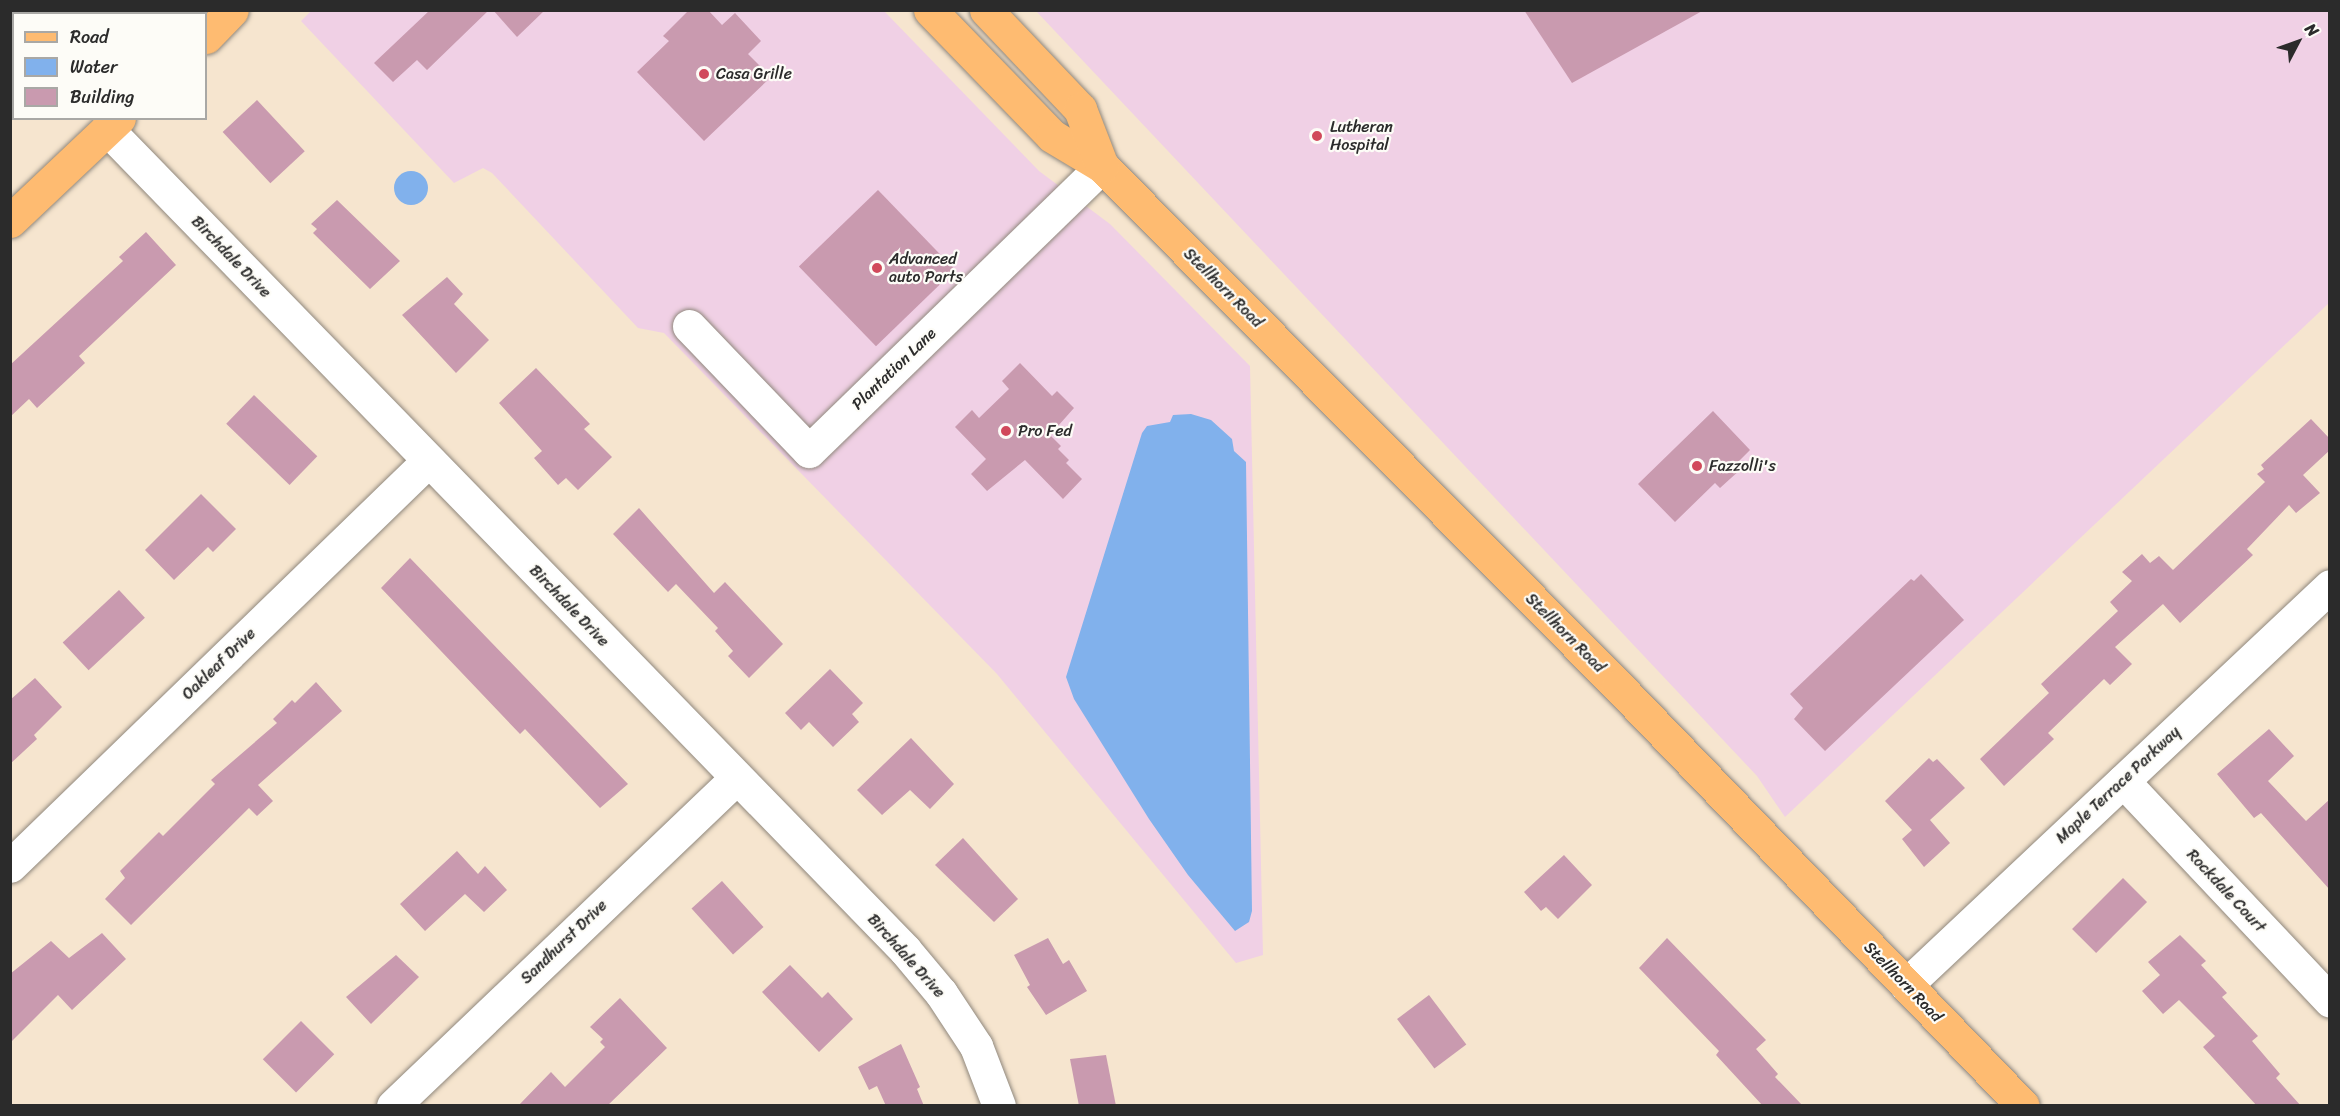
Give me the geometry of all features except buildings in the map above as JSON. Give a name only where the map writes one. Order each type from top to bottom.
[{"type":"main road","points":[[207,36],[232,10]]},
{"type":"main road","name":"Stellhorn Road","points":[[930,10],[1052,136],[1102,166],[1618,686],[2023,1106]]},
{"type":"main road","name":"Stellhorn Road","points":[[986,10],[1080,109],[1102,166]]},
{"type":"main road","points":[[13,213],[113,124]]},
{"type":"street","name":"Birchdale Drive","points":[[113,124],[428,461],[905,950],[941,993],[976,1046],[999,1106]]},
{"type":"street","name":"Plantation Lane","points":[[689,326],[809,451],[1102,166]]},
{"type":"street","name":"Oakleaf Drive","points":[[10,866],[428,461]]},
{"type":"street","name":"Maple Terrace Parkway","points":[[1906,985],[2330,586]]},
{"type":"street","name":"Sandhurst Drive","points":[[393,1106],[736,778]]},
{"type":"street","name":"Rockdale Court","points":[[2123,781],[2330,1001]]},
{"type":"shaded area","points":[[312,10],[884,11],[1039,171],[1110,224],[1250,366],[1263,955],[1236,963],[997,674],[664,333],[638,328],[492,173],[483,168],[454,183],[301,21]]},
{"type":"shaded area","points":[[1036,11],[2329,11],[2329,303],[1785,817],[1757,776]]},
{"type":"water","points":[[411,171],[423,176],[428,188],[423,200],[411,205],[399,200],[394,188],[399,176]]},
{"type":"water","points":[[1191,414],[1211,420],[1232,439],[1234,451],[1246,462],[1252,911],[1249,922],[1235,931],[1188,875],[1149,819],[1074,699],[1066,677],[1142,433],[1147,426],[1170,422],[1173,415]]},
{"type":"place","name":"Casa Grille","points":[[704,74]]},
{"type":"place","name":"Lutheran Hospital","points":[[1317,136]]},
{"type":"place","name":"Advanced auto Parts","points":[[877,268]]},
{"type":"place","name":"Pro Fed","points":[[1006,431]]},
{"type":"place","name":"Fazzolli's","points":[[1697,466]]}]
